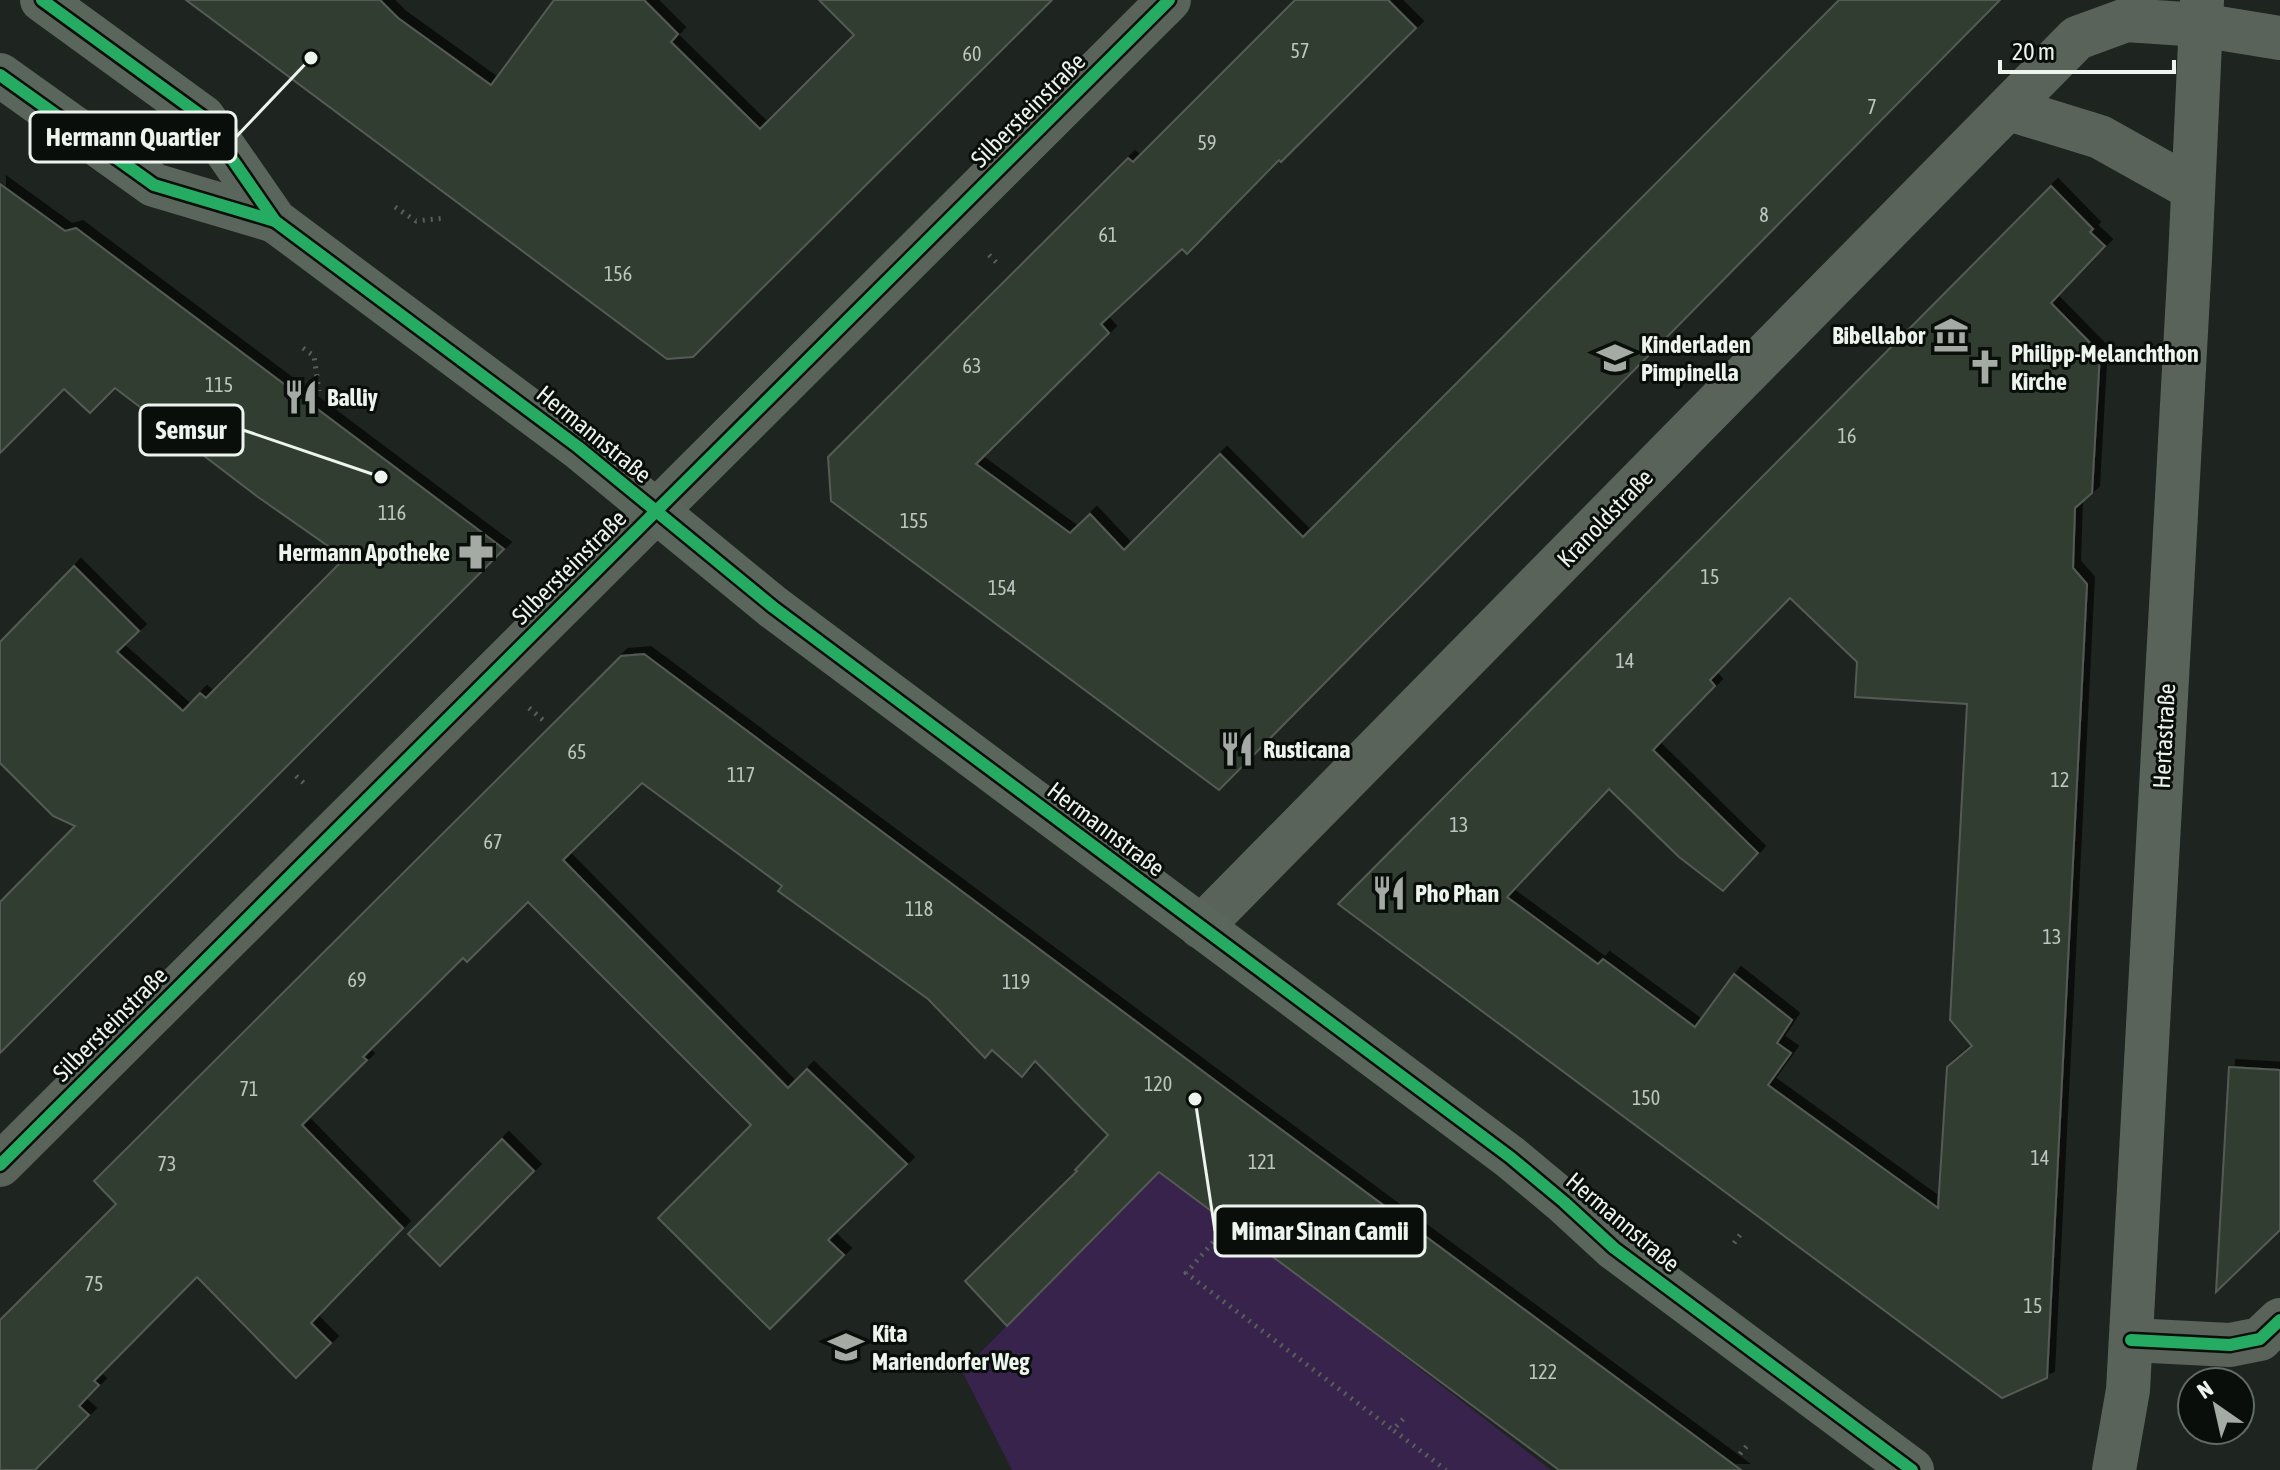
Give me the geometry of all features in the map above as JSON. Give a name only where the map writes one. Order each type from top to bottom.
[{"type":"main road","name":"Hermannstraße","points":[[52,7],[203,117],[275,221],[544,421],[773,607],[1510,1157],[1614,1248],[1912,1470]]},
{"type":"main road","name":"Hermannstraße","points":[[2,76],[154,185],[275,221]]},
{"type":"street","name":"Silbersteinstraße","points":[[0,1165],[1169,0]]},
{"type":"street","name":"Kranoldstraße","points":[[1201,927],[2077,38],[2126,20],[2201,12],[2280,38]]},
{"type":"street","name":"Hertastraße","points":[[2114,1470],[2128,1390],[2131,1340],[2201,12]]},
{"type":"street","points":[[2009,109],[2100,137],[2193,189]]},
{"type":"street","points":[[2131,1340],[2230,1345],[2260,1339],[2280,1320]]},
{"type":"path","points":[[395,207],[416,221],[446,218]]},
{"type":"path","points":[[989,255],[999,265]]},
{"type":"path","points":[[303,348],[314,356],[319,391]]},
{"type":"path","points":[[529,707],[544,721]]},
{"type":"path","points":[[1229,1224],[1186,1273],[1446,1470]]},
{"type":"path","points":[[1734,1243],[1743,1231]]},
{"type":"path","points":[[1393,1430],[1403,1419]]},
{"type":"path","points":[[1740,1454],[1750,1442]]},
{"type":"shaded area","points":[[1159,1172],[1551,1470],[1012,1470],[962,1371]]},
{"type":"building","points":[[186,0],[380,0],[398,18],[491,85],[554,0],[644,0],[678,34],[671,42],[760,129],[854,35],[819,0],[1052,0],[693,357],[667,359]]},
{"type":"building","points":[[1295,0],[1388,0],[1416,28],[1187,254],[1182,249],[1101,324],[1109,333],[976,464],[1070,533],[1090,514],[1124,550],[1220,454],[1303,537],[1839,0],[2000,0],[1219,790],[831,501],[828,457],[1128,158],[1133,162]]},
{"type":"building","points":[[0,184],[65,231],[76,228],[504,549],[0,1053],[0,902],[75,826],[53,816],[0,763],[0,642],[74,566],[139,631],[117,652],[183,711],[200,693],[206,698],[345,558],[258,497],[115,388],[90,413],[64,389],[0,453]]},
{"type":"building","points":[[2051,186],[2093,229],[2090,232],[2105,246],[2051,303],[2100,353],[2092,493],[2075,508],[2073,568],[2087,584],[2047,1378],[2002,1398],[1338,904]],"holes":[[[1790,598],[1857,662],[1855,697],[1967,704],[1950,1020],[1972,1046],[1947,1067],[1938,1208],[1768,1085],[1791,1053],[1777,1043],[1792,1020],[1734,974],[1695,1027],[1603,959],[1598,964],[1507,897],[1609,789],[1679,857],[1723,891],[1758,853],[1653,750],[1715,686],[1710,680]]]},
{"type":"building","points":[[644,654],[1741,1470],[1559,1470],[1159,1172],[1007,1326],[965,1281],[1077,1171],[1108,1135],[1035,1061],[1022,1077],[992,1050],[985,1058],[928,999],[778,891],[782,886],[642,783],[563,860],[788,1088],[807,1069],[907,1164],[828,1240],[844,1255],[770,1329],[658,1218],[751,1125],[528,902],[467,962],[463,958],[363,1057],[367,1060],[302,1125],[403,1228],[311,1323],[331,1343],[296,1378],[197,1277],[94,1381],[99,1385],[79,1406],[89,1415],[35,1470],[0,1470],[0,1320],[116,1204],[94,1181],[621,656]]},
{"type":"building","points":[[2229,1067],[2280,1070],[2280,1230],[2216,1292]]},
{"type":"building","points":[[502,1139],[534,1171],[440,1266],[408,1234]]},
{"type":"cycle path","points":[[42,0],[203,117],[275,221],[578,447],[773,607],[1510,1157],[1614,1248],[1912,1470]]},
{"type":"cycle path","points":[[0,1165],[1169,0]]},
{"type":"cycle path","points":[[0,75],[154,185],[275,221]]},
{"type":"cycle path","points":[[2131,1340],[2230,1345],[2260,1339],[2280,1320]]},
{"type":"place","name":"Hermann Quartier","points":[[311,58]]},
{"type":"place","name":"Bibellabor","points":[[1951,335]]},
{"type":"place","name":"Kinderladen Pimpinella","points":[[1615,358]]},
{"type":"place","name":"Philipp-Melanchthon Kirche","points":[[1985,367]]},
{"type":"place","name":"Balliy","points":[[301,397]]},
{"type":"place","name":"Semsur","points":[[381,477]]},
{"type":"place","name":"Hermann Apotheke","points":[[476,552]]},
{"type":"place","name":"Rusticana","points":[[1237,749]]},
{"type":"place","name":"Pho Phan","points":[[1389,893]]},
{"type":"place","name":"Mimar Sinan Camii","points":[[1195,1099]]},
{"type":"place","name":"Kita Mariendorfer Weg","points":[[846,1347]]}]
